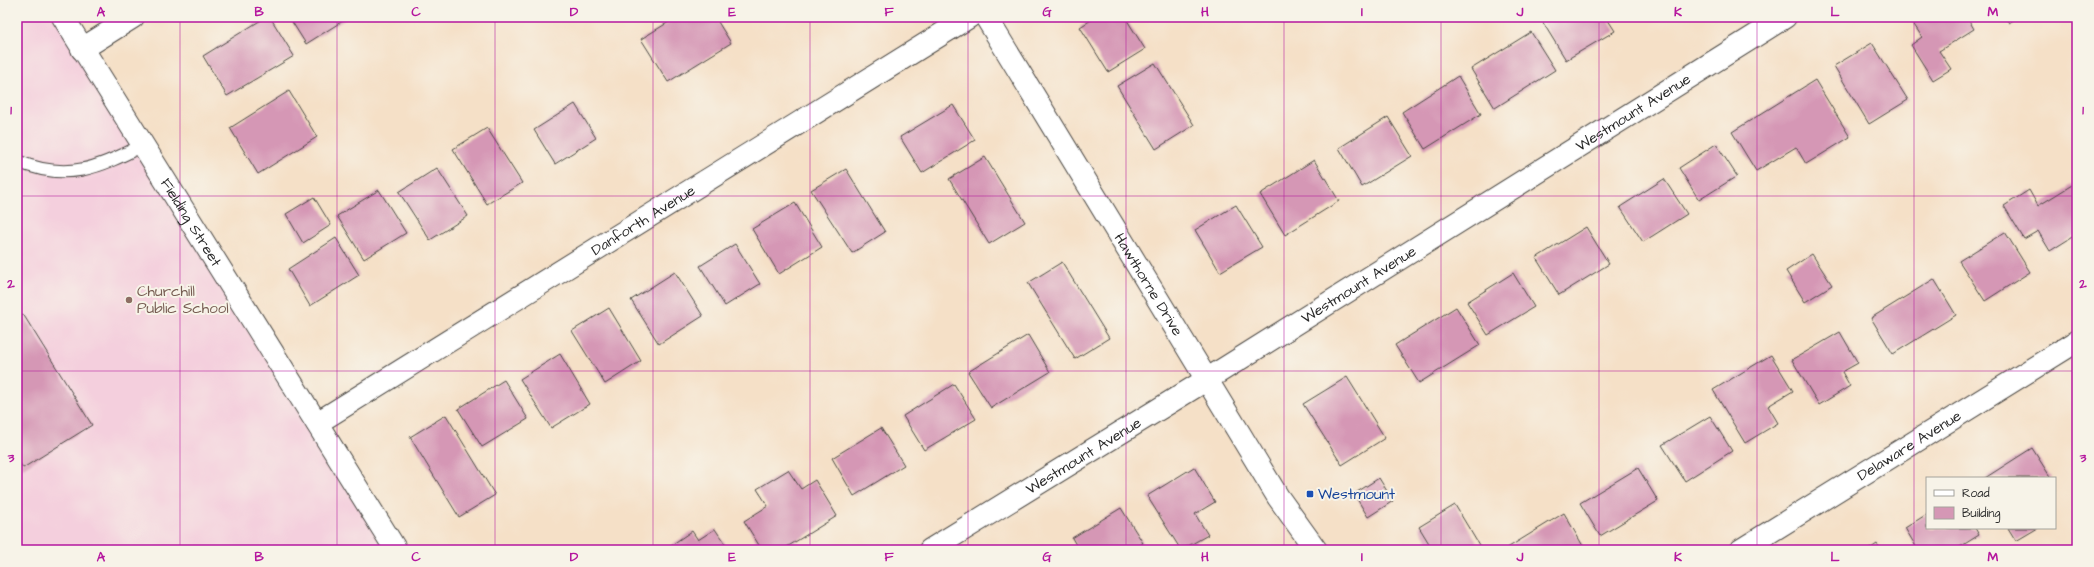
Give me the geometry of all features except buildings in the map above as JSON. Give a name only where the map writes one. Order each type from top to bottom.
[{"type":"street","name":"Fielding Street","points":[[63,17],[396,550]]},
{"type":"street","points":[[82,49],[133,17]]},
{"type":"street","name":"Danforth Avenue","points":[[317,423],[969,17]]},
{"type":"street","name":"Hawthorne Drive","points":[[986,17],[1278,497],[1316,550]]},
{"type":"street","name":"Westmount Avenue","points":[[930,550],[1206,380],[1785,17]]},
{"type":"street","name":"Delaware Avenue","points":[[1741,550],[2077,341]]},
{"type":"lane","points":[[17,161],[50,171],[71,172],[109,163],[143,145]]},
{"type":"shaded area","name":"Churchill Public School","points":[[17,17],[65,17],[398,550],[17,550]]},
{"type":"place","name":"Churchill Public School","points":[[129,300]]},
{"type":"place","name":"Westmount","points":[[1310,494]]}]
